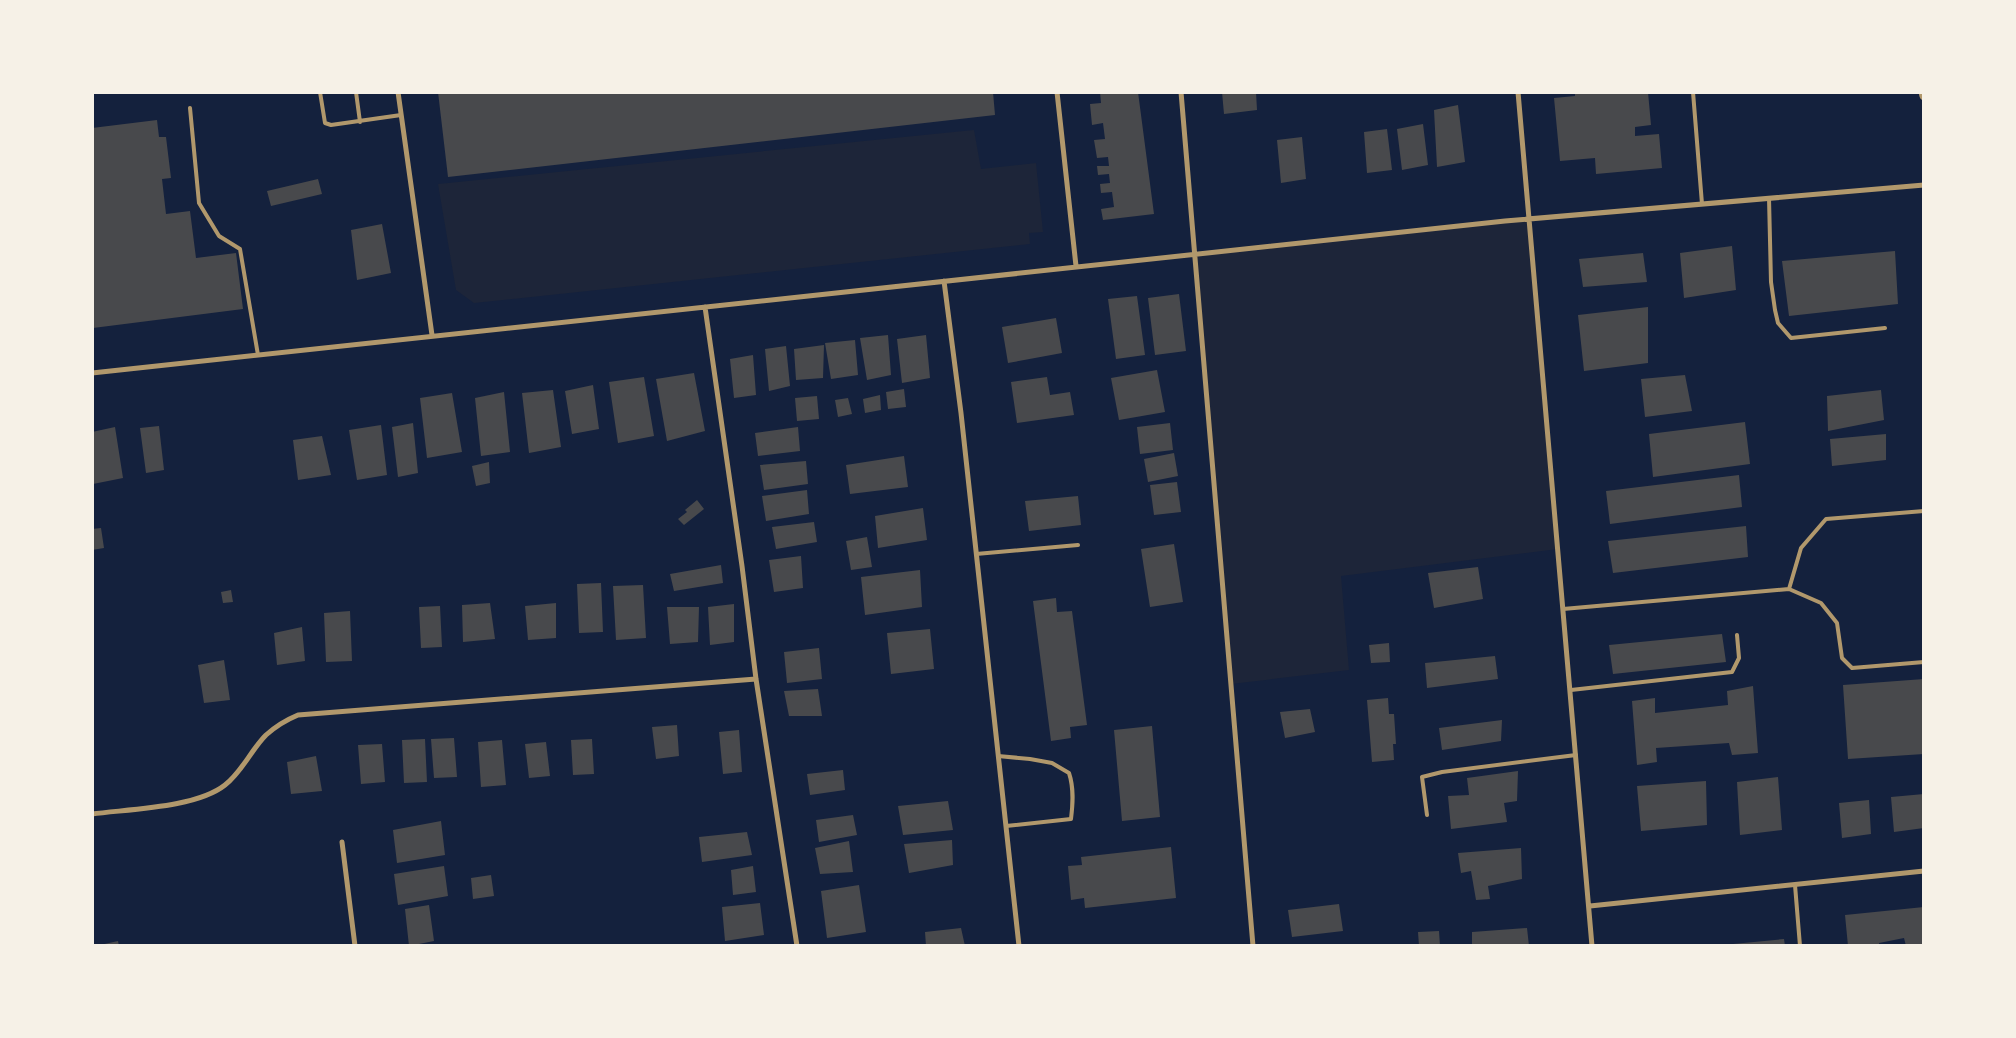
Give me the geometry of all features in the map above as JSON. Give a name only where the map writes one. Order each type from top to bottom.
[{"type":"street","points":[[398,92],[432,335]]},
{"type":"street","points":[[1057,92],[1076,266]]},
{"type":"street","points":[[1182,92],[1254,946]]},
{"type":"street","points":[[1518,92],[1592,946]]},
{"type":"street","points":[[92,373],[1529,218],[1924,185]]},
{"type":"street","points":[[944,282],[1019,946]]},
{"type":"street","points":[[706,307],[756,680],[797,946]]},
{"type":"street","points":[[92,814],[194,801],[211,795],[226,785],[266,736],[282,722],[298,715],[756,680]]},
{"type":"street","points":[[342,842],[355,946]]},
{"type":"street","points":[[1590,906],[1924,871]]},
{"type":"lane","points":[[320,92],[325,123],[338,125],[401,116]]},
{"type":"lane","points":[[356,92],[360,122]]},
{"type":"lane","points":[[1693,92],[1702,204]]},
{"type":"lane","points":[[190,108],[199,203],[219,236],[240,248],[258,355]]},
{"type":"lane","points":[[1769,198],[1775,310],[1778,323],[1791,338],[1885,328]]},
{"type":"lane","points":[[1789,589],[1801,548],[1826,519],[1924,511]]},
{"type":"lane","points":[[976,554],[1078,545]]},
{"type":"lane","points":[[1563,609],[1789,589],[1821,603],[1837,623],[1842,658],[1852,668],[1924,662]]},
{"type":"lane","points":[[1570,690],[1732,672],[1739,658],[1737,635]]},
{"type":"lane","points":[[1427,815],[1422,777],[1442,772],[1576,755]]},
{"type":"lane","points":[[998,756],[1052,763],[1069,773],[1072,782],[1073,803],[1071,819],[1006,826]]},
{"type":"lane","points":[[1794,885],[1800,946]]},
{"type":"shaded area","points":[[974,130],[981,169],[1036,163],[1043,232],[1029,233],[1030,244],[474,303],[456,290],[438,184]]},
{"type":"shaded area","points":[[1529,218],[1558,549],[1341,576],[1349,670],[1231,684],[1195,253]]},
{"type":"building","points":[[438,92],[993,92],[995,115],[448,177]]},
{"type":"building","points":[[1100,92],[1138,92],[1154,214],[1103,220],[1101,209],[1114,207],[1112,192],[1101,193],[1100,184],[1110,183],[1109,174],[1098,175],[1097,166],[1109,166],[1108,157],[1097,158],[1094,140],[1105,139],[1103,123],[1092,125],[1090,104],[1101,103]]},
{"type":"building","points":[[1222,92],[1256,92],[1257,110],[1224,114]]},
{"type":"building","points":[[1575,92],[1648,92],[1651,125],[1635,127],[1635,136],[1659,134],[1662,168],[1596,174],[1595,158],[1560,161],[1554,98],[1575,96]]},
{"type":"building","points":[[1458,105],[1465,162],[1437,167],[1434,110]]},
{"type":"building","points":[[157,120],[159,137],[166,137],[171,178],[162,179],[166,214],[190,211],[196,258],[236,253],[243,309],[93,328],[92,128]]},
{"type":"building","points":[[1423,124],[1428,165],[1402,170],[1397,129]]},
{"type":"building","points":[[1387,129],[1392,170],[1367,173],[1364,132]]},
{"type":"building","points":[[1302,137],[1306,179],[1281,183],[1277,140]]},
{"type":"building","points":[[318,179],[322,194],[271,206],[267,191]]},
{"type":"building","points":[[382,224],[391,273],[357,280],[351,230]]},
{"type":"building","points":[[1732,246],[1736,290],[1684,298],[1680,253]]},
{"type":"building","points":[[1895,251],[1898,304],[1789,316],[1782,261]]},
{"type":"building","points":[[1643,253],[1647,282],[1583,287],[1579,259]]},
{"type":"building","points":[[1179,294],[1186,351],[1155,355],[1148,298]]},
{"type":"building","points":[[1137,296],[1145,355],[1116,359],[1108,299]]},
{"type":"building","points":[[1648,307],[1648,363],[1584,371],[1578,315]]},
{"type":"building","points":[[1056,318],[1062,353],[1008,363],[1002,327]]},
{"type":"building","points":[[888,335],[891,375],[867,380],[860,338]]},
{"type":"building","points":[[926,335],[930,378],[902,383],[897,339]]},
{"type":"building","points":[[855,340],[858,375],[831,379],[825,343]]},
{"type":"building","points":[[824,345],[823,378],[796,380],[794,349]]},
{"type":"building","points":[[786,346],[790,386],[769,391],[765,349]]},
{"type":"building","points":[[753,355],[756,395],[734,398],[730,359]]},
{"type":"building","points":[[1157,370],[1165,412],[1119,420],[1111,378]]},
{"type":"building","points":[[694,373],[705,431],[667,441],[656,379]]},
{"type":"building","points":[[1685,375],[1692,411],[1645,417],[1641,379]]},
{"type":"building","points":[[644,377],[654,436],[618,443],[609,382]]},
{"type":"building","points":[[1047,377],[1050,395],[1070,392],[1074,415],[1017,423],[1011,382]]},
{"type":"building","points":[[593,385],[599,429],[572,434],[565,391]]},
{"type":"building","points":[[904,389],[906,407],[888,409],[886,392]]},
{"type":"building","points":[[553,390],[561,447],[529,453],[522,393]]},
{"type":"building","points":[[1881,390],[1884,420],[1828,431],[1827,396]]},
{"type":"building","points":[[504,392],[510,452],[481,456],[475,398]]},
{"type":"building","points":[[452,393],[462,452],[427,458],[420,398]]},
{"type":"building","points":[[880,395],[881,410],[865,413],[863,399]]},
{"type":"building","points":[[817,396],[819,419],[797,421],[795,398]]},
{"type":"building","points":[[848,398],[852,414],[838,417],[835,400]]},
{"type":"building","points":[[1745,422],[1750,464],[1653,477],[1649,434]]},
{"type":"building","points":[[413,423],[418,473],[398,477],[392,427]]},
{"type":"building","points":[[1170,423],[1173,450],[1140,454],[1137,427]]},
{"type":"building","points":[[381,425],[387,475],[357,480],[349,430]]},
{"type":"building","points":[[159,426],[164,470],[146,473],[140,428]]},
{"type":"building","points":[[115,427],[123,478],[93,484],[92,432]]},
{"type":"building","points":[[798,427],[800,451],[758,456],[755,433]]},
{"type":"building","points":[[1886,434],[1886,460],[1832,466],[1830,439]]},
{"type":"building","points":[[322,436],[331,475],[298,480],[293,440]]},
{"type":"building","points":[[1174,453],[1178,476],[1148,482],[1144,459]]},
{"type":"building","points":[[904,456],[908,487],[850,494],[846,465]]},
{"type":"building","points":[[806,461],[808,484],[764,490],[760,465]]},
{"type":"building","points":[[489,462],[490,483],[476,486],[472,466]]},
{"type":"building","points":[[1739,475],[1742,507],[1610,524],[1606,491]]},
{"type":"building","points":[[1177,482],[1181,512],[1154,515],[1150,485]]},
{"type":"building","points":[[807,490],[809,514],[766,521],[762,496]]},
{"type":"building","points":[[1078,496],[1081,525],[1029,531],[1025,501]]},
{"type":"building","points":[[697,500],[704,509],[684,525],[678,519]]},
{"type":"building","points":[[923,508],[927,540],[878,548],[875,516]]},
{"type":"building","points":[[814,522],[817,542],[776,549],[772,527]]},
{"type":"building","points":[[1746,526],[1748,557],[1613,573],[1608,541]]},
{"type":"building","points":[[101,528],[104,548],[92,550],[92,529]]},
{"type":"building","points":[[867,537],[872,567],[851,570],[846,541]]},
{"type":"building","points":[[1174,544],[1183,602],[1150,607],[1141,549]]},
{"type":"building","points":[[801,556],[803,588],[774,592],[769,560]]},
{"type":"building","points":[[721,565],[723,583],[674,591],[670,574]]},
{"type":"building","points":[[1478,567],[1483,599],[1434,608],[1428,573]]},
{"type":"building","points":[[920,570],[922,607],[865,615],[861,577]]},
{"type":"building","points":[[601,583],[603,632],[579,633],[577,584]]},
{"type":"building","points":[[643,585],[646,638],[616,640],[613,586]]},
{"type":"building","points":[[231,590],[233,602],[223,603],[221,592]]},
{"type":"building","points":[[1056,598],[1057,612],[1072,611],[1087,725],[1070,727],[1071,738],[1051,741],[1033,601]]},
{"type":"building","points":[[490,603],[495,639],[463,642],[462,605]]},
{"type":"building","points":[[556,603],[556,638],[528,640],[525,606]]},
{"type":"building","points":[[734,604],[734,642],[710,645],[708,607]]},
{"type":"building","points":[[440,606],[442,647],[421,648],[419,607]]},
{"type":"building","points":[[667,607],[699,607],[698,642],[670,644]]},
{"type":"building","points":[[350,611],[352,661],[326,662],[324,613]]},
{"type":"building","points":[[302,627],[305,661],[277,665],[274,633]]},
{"type":"building","points":[[930,629],[934,669],[891,674],[887,633]]},
{"type":"building","points":[[1722,634],[1726,662],[1613,674],[1609,645]]},
{"type":"building","points":[[1389,643],[1390,662],[1371,663],[1369,645]]},
{"type":"building","points":[[819,648],[822,679],[787,683],[784,652]]},
{"type":"building","points":[[1495,656],[1498,679],[1427,688],[1425,663]]},
{"type":"building","points":[[224,660],[230,700],[204,703],[198,665]]},
{"type":"building","points":[[1924,679],[1924,754],[1848,759],[1843,685]]},
{"type":"building","points":[[1753,686],[1758,753],[1732,755],[1729,743],[1656,748],[1657,762],[1637,765],[1632,701],[1655,698],[1655,713],[1728,705],[1727,691]]},
{"type":"building","points":[[818,689],[822,716],[789,716],[784,691]]},
{"type":"building","points":[[1388,698],[1389,714],[1394,714],[1396,744],[1393,744],[1394,760],[1372,762],[1367,700]]},
{"type":"building","points":[[1310,709],[1315,732],[1285,738],[1280,712]]},
{"type":"building","points":[[1502,720],[1501,741],[1442,750],[1439,728]]},
{"type":"building","points":[[677,725],[679,756],[656,759],[652,727]]},
{"type":"building","points":[[1152,726],[1160,817],[1122,821],[1114,730]]},
{"type":"building","points":[[739,730],[742,772],[723,774],[719,732]]},
{"type":"building","points":[[454,738],[457,777],[434,778],[431,739]]},
{"type":"building","points":[[425,739],[427,782],[404,783],[402,740]]},
{"type":"building","points":[[592,739],[594,774],[573,775],[571,740]]},
{"type":"building","points":[[502,740],[506,785],[481,787],[478,742]]},
{"type":"building","points":[[546,742],[550,776],[529,778],[525,744]]},
{"type":"building","points":[[382,744],[385,782],[361,784],[358,745]]},
{"type":"building","points":[[316,756],[322,791],[291,794],[287,762]]},
{"type":"building","points":[[843,770],[845,790],[810,795],[807,774]]},
{"type":"building","points":[[1518,771],[1517,801],[1504,803],[1507,822],[1451,829],[1448,796],[1469,795],[1467,778]]},
{"type":"building","points":[[1778,777],[1782,830],[1740,835],[1737,782]]},
{"type":"building","points":[[1706,781],[1707,825],[1641,831],[1637,786]]},
{"type":"building","points":[[1924,794],[1924,828],[1894,832],[1891,797]]},
{"type":"building","points":[[1869,800],[1871,834],[1842,838],[1839,803]]},
{"type":"building","points":[[948,801],[953,830],[903,835],[898,806]]},
{"type":"building","points":[[853,815],[857,835],[819,842],[816,820]]},
{"type":"building","points":[[441,821],[445,855],[397,863],[393,830]]},
{"type":"building","points":[[747,832],[752,855],[702,862],[699,837]]},
{"type":"building","points":[[952,840],[953,865],[909,873],[904,844]]},
{"type":"building","points":[[849,841],[853,872],[820,874],[815,848]]},
{"type":"building","points":[[1171,847],[1176,898],[1085,908],[1084,898],[1071,900],[1068,866],[1082,865],[1081,857]]},
{"type":"building","points":[[1521,848],[1522,879],[1488,886],[1490,899],[1476,900],[1471,871],[1461,873],[1458,853]]},
{"type":"building","points":[[444,866],[448,896],[398,905],[394,874]]},
{"type":"building","points":[[753,866],[756,892],[733,895],[731,870]]},
{"type":"building","points":[[491,875],[494,896],[473,899],[471,878]]},
{"type":"building","points":[[859,885],[866,932],[827,938],[821,891]]},
{"type":"building","points":[[760,903],[764,935],[725,941],[722,907]]},
{"type":"building","points":[[1339,904],[1343,931],[1292,937],[1288,910]]},
{"type":"building","points":[[429,905],[434,941],[409,946],[405,909]]},
{"type":"building","points":[[1924,907],[1924,945],[1906,946],[1904,938],[1879,943],[1879,946],[1848,946],[1845,915]]},
{"type":"building","points":[[961,928],[965,946],[926,946],[925,932]]},
{"type":"building","points":[[1527,928],[1529,946],[1472,946],[1472,932]]},
{"type":"building","points":[[1439,931],[1440,946],[1419,946],[1418,932]]},
{"type":"building","points":[[1784,939],[1785,946],[1733,946],[1733,944]]},
{"type":"building","points":[[118,941],[119,946],[100,946],[100,945]]}]
